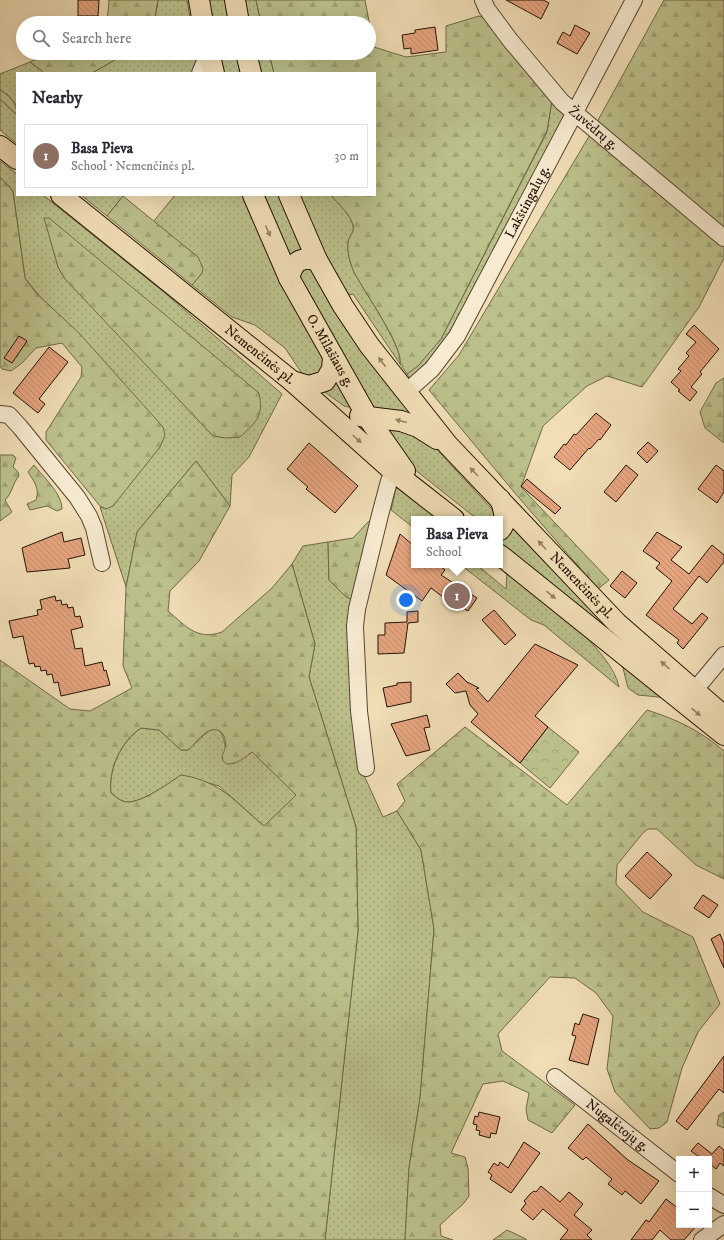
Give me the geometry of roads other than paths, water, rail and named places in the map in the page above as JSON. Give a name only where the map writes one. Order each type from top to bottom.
[{"type":"main road","points":[[199,0],[201,16]]},
{"type":"main road","points":[[235,0],[238,16]]},
{"type":"main road","points":[[211,60],[214,72]]},
{"type":"main road","points":[[248,60],[251,72]]},
{"type":"main road","points":[[0,146],[16,159]]},
{"type":"main road","name":"Nemenčinės pl.","points":[[62,196],[318,403],[394,472],[450,516]]},
{"type":"main road","name":"O. Milašiaus g.","points":[[253,196],[288,278],[333,358],[368,418],[397,460],[425,496]]},
{"type":"main road","points":[[289,196],[317,260],[343,306],[369,345],[448,445]]},
{"type":"main road","points":[[288,278],[292,268],[298,261],[307,258],[317,260]]},
{"type":"main road","points":[[292,382],[309,386],[324,381],[332,369],[333,358]]},
{"type":"main road","points":[[318,403],[368,418],[401,420],[418,427],[448,445]]},
{"type":"main road","name":"Nemenčinės pl.","points":[[448,445],[617,623],[724,716]]},
{"type":"main road","points":[[500,499],[505,516],[503,526]]},
{"type":"main road","name":"Nemenčinės pl.","points":[[503,557],[724,735]]},
{"type":"street","name":"Žuvėdrų g.","points":[[483,0],[487,9],[510,40],[562,102],[724,238]]},
{"type":"street","name":"Lakštingalų g.","points":[[406,393],[432,369],[457,336],[634,0]]},
{"type":"street","points":[[200,72],[205,60]]},
{"type":"street","points":[[0,414],[8,415],[20,427],[77,497],[89,516],[94,528],[102,563]]},
{"type":"street","points":[[366,768],[359,711],[356,620],[357,609],[380,515],[394,472]]},
{"type":"street","points":[[694,691],[724,655]]},
{"type":"street","name":"Nugalėtojų g.","points":[[555,1077],[676,1172]]},
{"type":"street","points":[[712,1198],[724,1205]]},
{"type":"street","points":[[702,1240],[724,1224]]},
{"type":"place","name":"Basa Pieva","points":[[457,596]]}]
